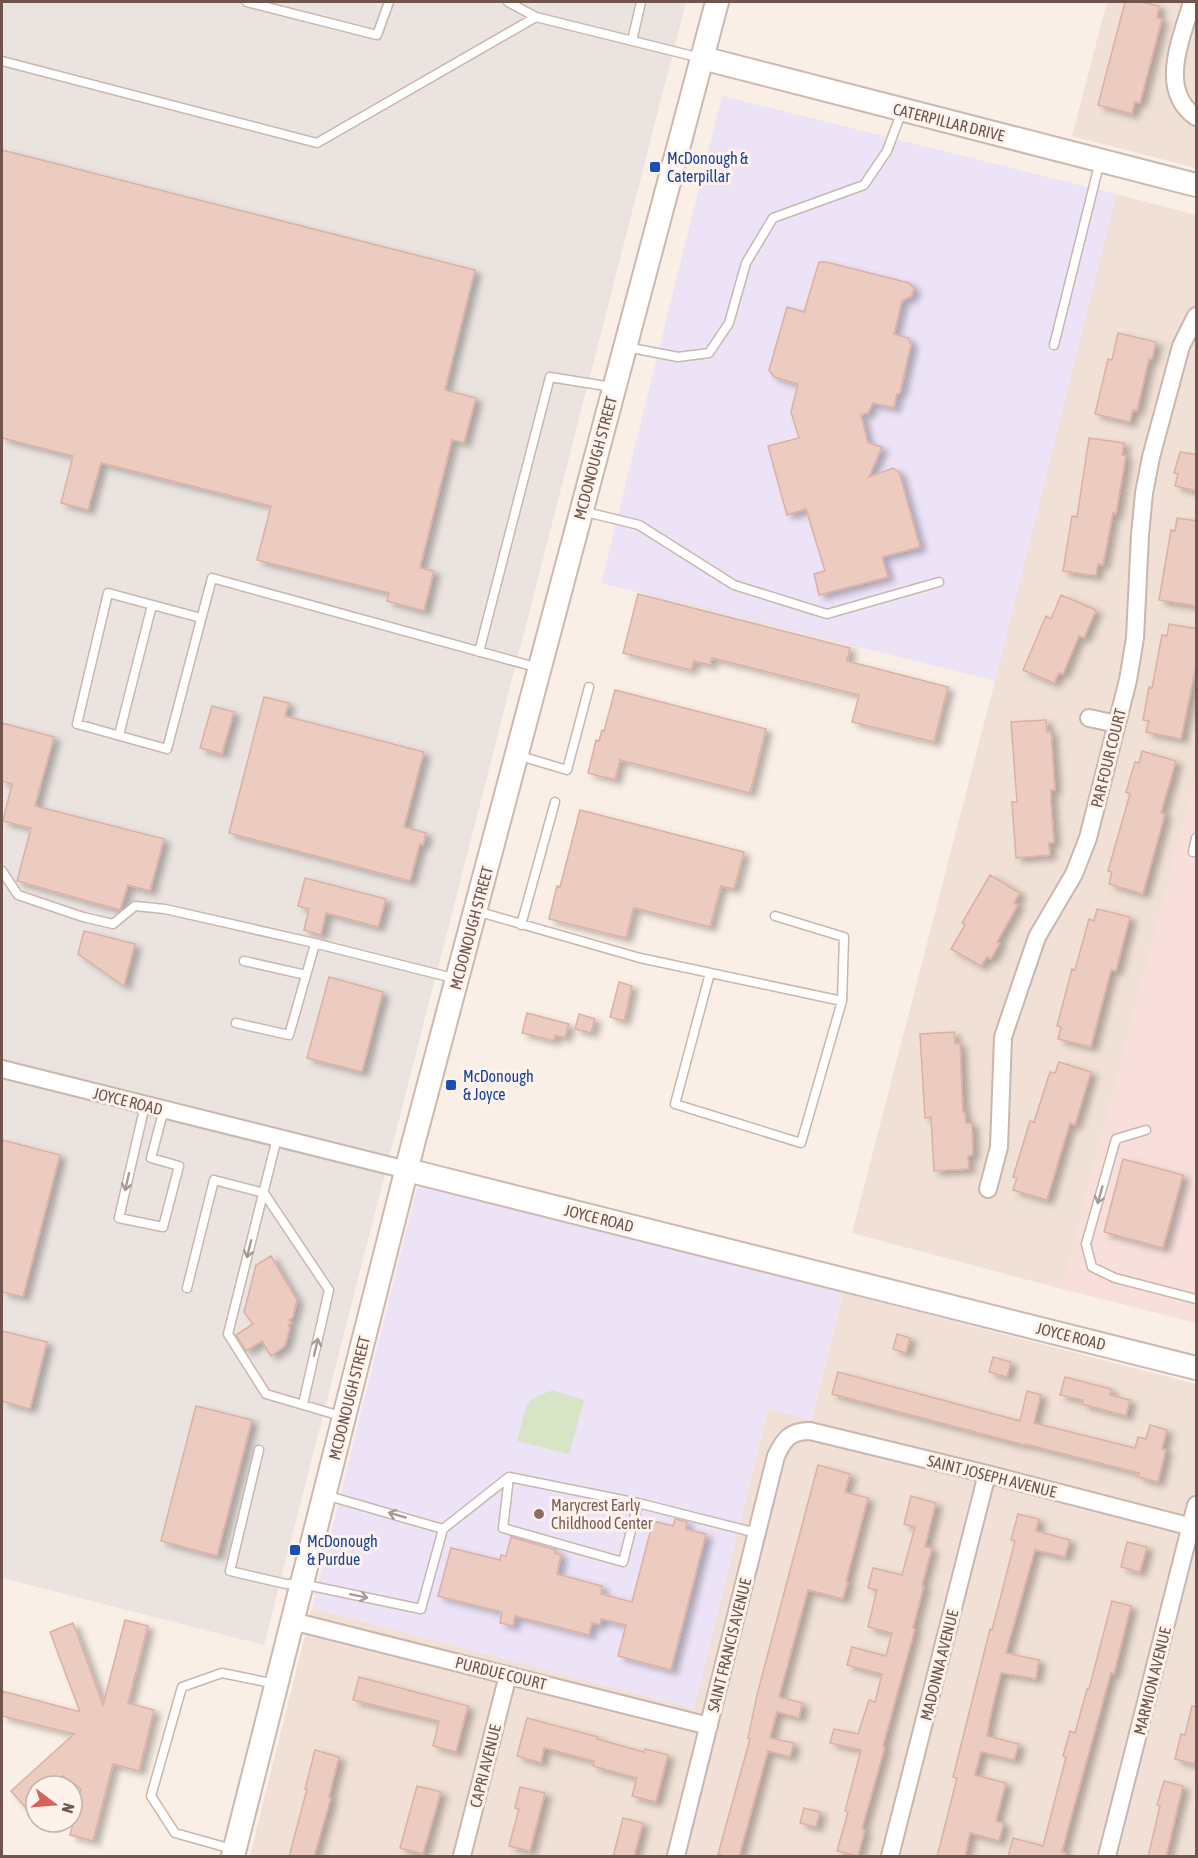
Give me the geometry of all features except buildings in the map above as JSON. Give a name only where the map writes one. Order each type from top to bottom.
[{"type":"street","name":"MCDONOUGH STREET","points":[[233,1853],[407,1170],[717,2]]},
{"type":"street","points":[[1192,2],[1174,71],[1176,92],[1183,104],[1197,117]]},
{"type":"street","name":"CATERPILLAR DRIVE","points":[[702,58],[1197,185]]},
{"type":"street","name":"PAR FOUR COURT","points":[[988,1189],[999,1147],[1003,1037],[1037,937],[1083,855],[1117,724],[1135,638],[1140,535],[1144,493],[1151,457],[1178,356],[1197,316]]},
{"type":"street","points":[[1089,718],[1117,724]]},
{"type":"street","name":"JOYCE ROAD","points":[[2,1069],[1196,1365]]},
{"type":"street","name":"SAINT JOSEPH AVENUE","points":[[787,1436],[797,1431],[810,1431],[1194,1528]]},
{"type":"street","name":"SAINT FRANCIS AVENUE","points":[[676,1857],[776,1456],[787,1436]]},
{"type":"street","name":"MADONNA AVENUE","points":[[890,1857],[987,1474]]},
{"type":"street","name":"MARMION AVENUE","points":[[1107,1857],[1194,1528],[1197,1505]]},
{"type":"street","name":"PURDUE COURT","points":[[292,1622],[709,1726]]},
{"type":"street","name":"CAPRI AVENUE","points":[[462,1857],[508,1675]]},
{"type":"lane","points":[[247,2],[377,35],[389,2]]},
{"type":"lane","points":[[508,2],[536,17],[702,58]]},
{"type":"lane","points":[[632,41],[641,2]]},
{"type":"lane","points":[[2,61],[317,143],[536,17]]},
{"type":"lane","points":[[625,347],[678,357],[709,353],[729,323],[746,263],[773,218],[864,185],[887,151],[903,110]]},
{"type":"lane","points":[[1054,345],[1100,161]]},
{"type":"lane","points":[[479,652],[550,376],[614,387]]},
{"type":"lane","points":[[582,511],[639,525],[734,585],[827,614],[939,582]]},
{"type":"lane","points":[[201,618],[108,593],[77,724],[167,749],[212,578],[540,668]]},
{"type":"lane","points":[[119,735],[152,605]]},
{"type":"lane","points":[[516,755],[567,770],[589,687]]},
{"type":"lane","points":[[521,925],[555,802]]},
{"type":"lane","points":[[1193,852],[1197,838]]},
{"type":"lane","points":[[2,871],[18,895],[93,920],[113,924],[135,906],[165,909],[457,979]]},
{"type":"lane","points":[[475,911],[640,958],[842,1001]]},
{"type":"lane","points":[[710,973],[675,1104],[801,1143],[842,1001],[844,937],[775,916]]},
{"type":"lane","points":[[236,1023],[289,1035],[315,944]]},
{"type":"lane","points":[[244,961],[306,975]]},
{"type":"lane","points":[[134,1154],[179,1166],[163,1227],[119,1218],[145,1105]]},
{"type":"lane","points":[[151,1158],[164,1109]]},
{"type":"lane","points":[[1146,1130],[1116,1139],[1086,1244],[1092,1267],[1115,1278],[1197,1299]]},
{"type":"lane","points":[[277,1138],[228,1334],[266,1394],[344,1418]]},
{"type":"lane","points":[[187,1288],[214,1180],[264,1193],[329,1290],[303,1404]]},
{"type":"lane","points":[[259,1450],[230,1571],[286,1584],[302,1584],[421,1609],[443,1529],[509,1477],[638,1503],[758,1533]]},
{"type":"lane","points":[[509,1477],[504,1528],[623,1562],[638,1503]]},
{"type":"lane","points":[[324,1494],[443,1529]]},
{"type":"lane","points":[[233,1853],[175,1833],[151,1796],[182,1687],[222,1673],[276,1684]]},
{"type":"shaded area","points":[[2,2],[686,2],[264,1645],[2,1578]]},
{"type":"shaded area","points":[[1107,2],[1196,2],[1196,168],[1072,136]]},
{"type":"shaded area","points":[[722,96],[1116,194],[995,681],[601,583]]},
{"type":"shaded area","points":[[1116,194],[1196,215],[1196,776],[1062,1289],[852,1233],[995,681]]},
{"type":"shaded area","points":[[1196,776],[1196,1323],[1062,1289]]},
{"type":"shaded area","name":"Marycrest Early Childhood Center","points":[[420,1176],[843,1293],[811,1420],[768,1408],[694,1709],[312,1608]]},
{"type":"shaded area","points":[[843,1293],[1196,1384],[1196,1856],[250,1856],[312,1608],[694,1709],[768,1408],[811,1420]]},
{"type":"green space","points":[[553,1390],[584,1400],[569,1454],[517,1441],[526,1407],[533,1398]]},
{"type":"place","name":"McDonough & Caterpillar","points":[[655,167]]},
{"type":"place","name":"McDonough & Joyce","points":[[451,1085]]},
{"type":"place","name":"Marycrest Early Childhood Center","points":[[539,1514]]},
{"type":"place","name":"McDonough & Purdue","points":[[295,1550]]}]
